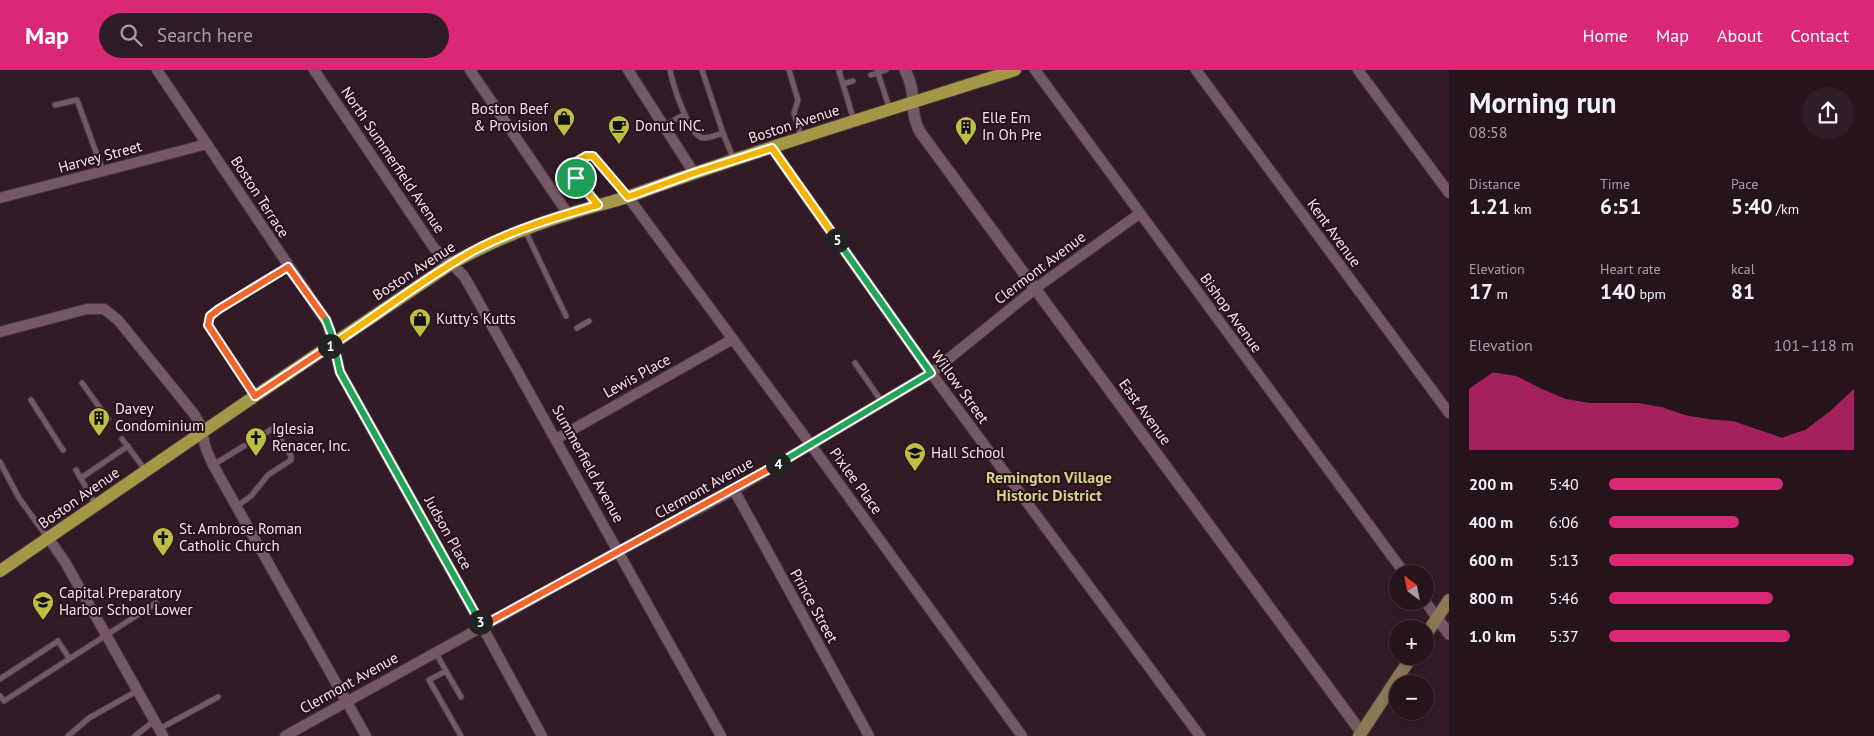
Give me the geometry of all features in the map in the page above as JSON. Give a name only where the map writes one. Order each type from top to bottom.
[{"type":"main road","name":"Boston Avenue","points":[[0,571],[451,264],[502,237],[1015,70]]},
{"type":"main road","points":[[1434,622],[1449,600]]},
{"type":"main road","points":[[1361,735],[1406,665]]},
{"type":"street","name":"Boston Terrace","points":[[157,70],[328,324],[334,344]]},
{"type":"street","name":"North Summerfield Avenue","points":[[314,70],[434,248],[451,264]]},
{"type":"street","points":[[470,70],[568,214]]},
{"type":"street","points":[[628,70],[694,173]]},
{"type":"street","name":"East Avenue","points":[[905,70],[912,84],[914,119],[920,132],[1036,288],[1361,735]]},
{"type":"street","name":"Bishop Avenue","points":[[1035,70],[1398,565]]},
{"type":"street","name":"Kent Avenue","points":[[1196,70],[1449,413]]},
{"type":"street","points":[[1358,70],[1449,193]]},
{"type":"street","name":"Harvey Street","points":[[0,198],[207,144]]},
{"type":"street","name":"Willow Street","points":[[772,148],[931,373],[1200,736]]},
{"type":"street","name":"Pixlee Place","points":[[628,197],[812,445],[1022,736]]},
{"type":"street","name":"Clermont Avenue","points":[[284,736],[619,551],[734,490],[931,373],[1036,288],[1139,214]]},
{"type":"street","name":"Summerfield Avenue","points":[[451,264],[463,275],[468,283],[721,736]]},
{"type":"street","points":[[0,332],[88,309],[104,309],[118,320],[194,414],[213,465],[366,736]]},
{"type":"street","name":"Lewis Place","points":[[556,439],[733,339]]},
{"type":"street","name":"Judson Place","points":[[334,344],[340,372],[542,736]]},
{"type":"street","name":"Prince Street","points":[[734,490],[869,736]]},
{"type":"street","points":[[49,539],[65,562],[159,729]]},
{"type":"street","points":[[1431,610],[1449,634]]},
{"type":"lane","points":[[670,70],[685,114],[693,130],[700,137],[705,138],[723,133]]},
{"type":"lane","points":[[702,70],[734,160]]},
{"type":"lane","points":[[789,70],[798,100],[794,112],[802,139]]},
{"type":"lane","points":[[840,70],[854,122]]},
{"type":"lane","points":[[871,76],[886,70]]},
{"type":"lane","points":[[878,72],[890,110]]},
{"type":"lane","points":[[843,84],[853,81]]},
{"type":"lane","points":[[55,105],[77,100],[103,171]]},
{"type":"lane","points":[[664,126],[685,114]]},
{"type":"lane","points":[[598,205],[576,178],[573,170],[574,163],[586,156],[593,156],[628,197]]},
{"type":"lane","points":[[525,229],[566,316]]},
{"type":"lane","points":[[255,396],[208,325],[210,316],[288,267]]},
{"type":"lane","points":[[577,328],[589,321]]},
{"type":"lane","points":[[855,363],[882,402]]},
{"type":"lane","points":[[82,383],[108,419]]},
{"type":"lane","points":[[31,400],[63,450]]},
{"type":"lane","points":[[237,506],[251,496],[268,475],[290,460],[291,456],[275,430],[272,429],[250,442]]},
{"type":"lane","points":[[122,439],[146,471]]},
{"type":"lane","points":[[81,478],[128,446]]},
{"type":"lane","points":[[213,465],[244,446]]},
{"type":"lane","points":[[0,462],[19,498],[49,539]]},
{"type":"lane","points":[[76,470],[96,506]]},
{"type":"lane","points":[[0,696],[4,701],[156,603]]},
{"type":"lane","points":[[0,679],[58,641],[69,658]]},
{"type":"lane","points":[[435,652],[461,697]]},
{"type":"lane","points":[[446,670],[429,680],[461,736]]},
{"type":"lane","points":[[68,736],[90,718],[137,690]]},
{"type":"lane","points":[[135,736],[159,729],[218,697]]},
{"type":"place","name":"Boston Beef & Provision","points":[[564,137]]},
{"type":"place","name":"Donut INC.","points":[[619,145]]},
{"type":"place","name":"Elle Em In Oh Pre","points":[[966,146]]},
{"type":"place","name":"Kutty's Kutts","points":[[420,338]]},
{"type":"place","name":"Davey Condominium","points":[[99,437]]},
{"type":"place","name":"Iglesia Renacer, Inc.","points":[[256,457]]},
{"type":"place","name":"Hall School","points":[[915,472]]},
{"type":"place","name":"St. Ambrose Roman Catholic Church","points":[[163,557]]},
{"type":"place","name":"Capital Preparatory Harbor School Lower","points":[[43,621]]},
{"type":"district","name":"Remington Village Historic District","points":[[1049,486]]},
{"type":"route","points":[[576,178],[573,170],[574,163],[586,156],[593,156],[628,197],[772,148],[931,373],[734,490],[482,626],[340,372],[334,344],[328,324],[288,267],[219,309],[210,316],[208,325],[255,396],[334,344],[451,264],[474,251],[502,237],[598,205],[576,178]]}]
